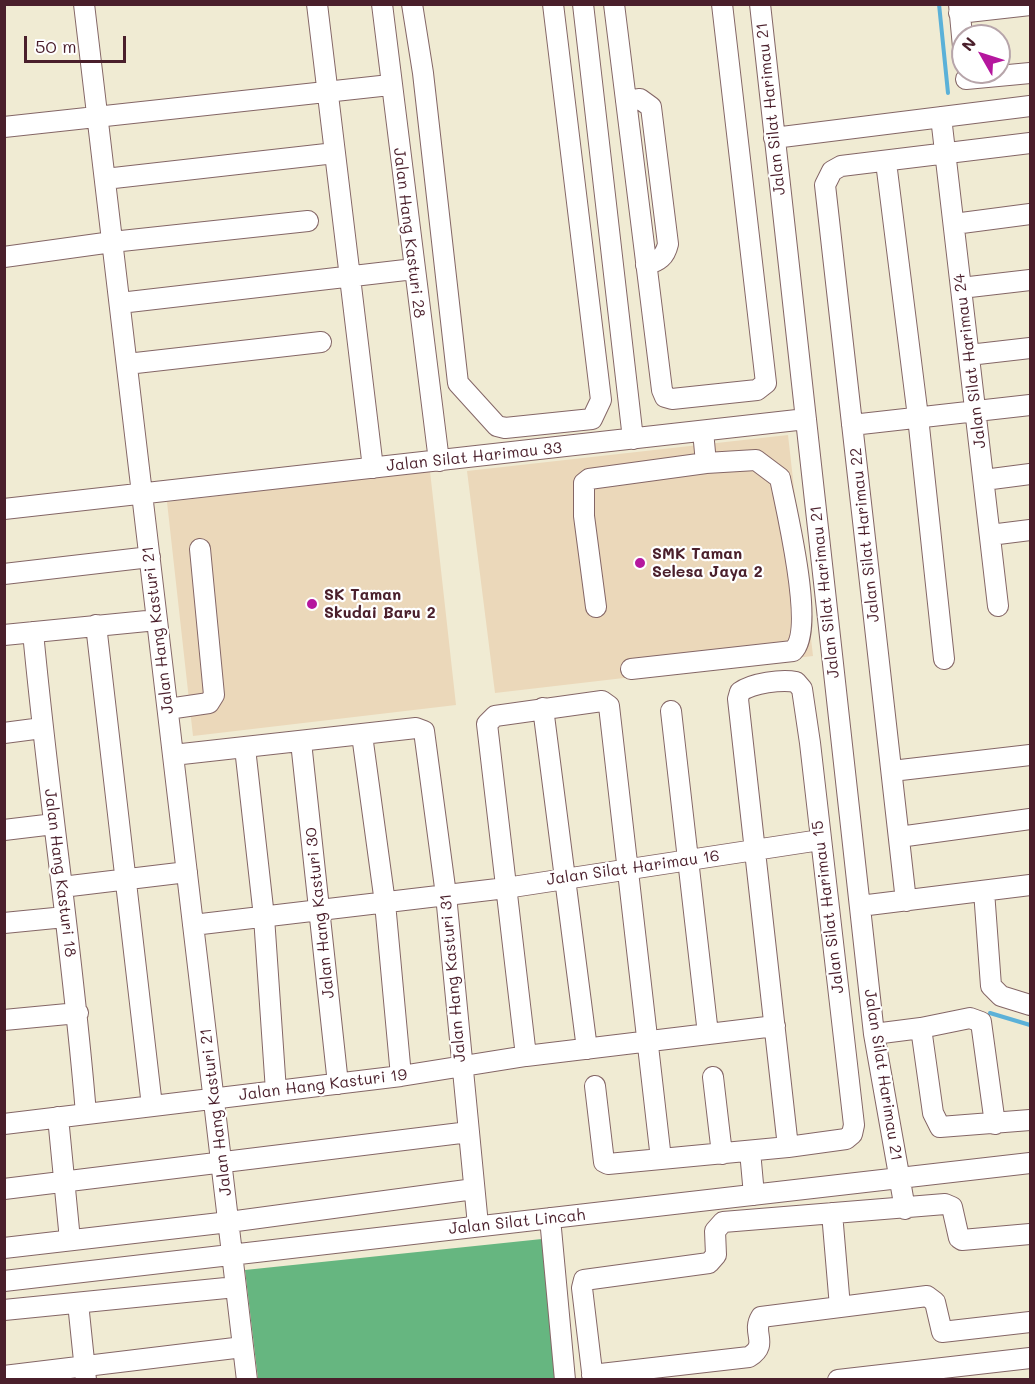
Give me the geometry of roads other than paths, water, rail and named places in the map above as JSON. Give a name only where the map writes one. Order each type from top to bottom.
[{"type":"street","name":"Jalan Hang Kasturi 21","points":[[84,4],[247,1380]]},
{"type":"street","points":[[317,4],[373,468]]},
{"type":"street","name":"Jalan Hang Kasturi 28","points":[[382,4],[390,85],[439,460]]},
{"type":"street","points":[[412,4],[423,73],[458,383],[497,426],[505,428],[592,419],[601,400],[578,195],[553,4]]},
{"type":"street","points":[[583,4],[633,439]]},
{"type":"street","points":[[614,4],[662,390],[665,397],[672,399],[757,390],[764,387],[766,379],[722,4]]},
{"type":"street","name":"Jalan Silat Harimau 21","points":[[760,4],[874,1034],[905,1209]]},
{"type":"street","points":[[961,24],[959,9],[1030,5]]},
{"type":"street","points":[[1011,74],[1030,73]]},
{"type":"street","points":[[967,84],[971,112]]},
{"type":"street","points":[[4,127],[390,85]]},
{"type":"street","points":[[626,101],[639,99],[651,107],[668,244],[666,253],[658,261],[646,265]]},
{"type":"street","points":[[774,138],[1030,106]]},
{"type":"street","name":"Jalan Silat Harimau 24","points":[[941,117],[998,606]]},
{"type":"street","points":[[944,659],[918,417],[886,162],[1030,143]]},
{"type":"street","points":[[105,178],[335,153]]},
{"type":"street","name":"Jalan Silat Harimau 22","points":[[886,162],[841,166],[832,171],[825,185],[906,901]]},
{"type":"street","points":[[578,195],[636,186]]},
{"type":"street","points":[[954,224],[1030,214]]},
{"type":"street","points":[[4,257],[112,242],[308,221]]},
{"type":"street","points":[[120,303],[414,269]]},
{"type":"street","points":[[961,288],[1030,280]]},
{"type":"street","points":[[127,364],[321,342]]},
{"type":"street","points":[[969,355],[1030,348]]},
{"type":"street","points":[[852,425],[1030,405]]},
{"type":"street","name":"Jalan Silat Harimau 33","points":[[4,509],[806,420]]},
{"type":"street","points":[[703,431],[706,463]]},
{"type":"street","points":[[596,607],[584,516],[584,483],[589,479],[706,463],[756,460],[780,478],[797,564],[802,624],[800,641],[793,651],[631,669]]},
{"type":"street","points":[[984,480],[1030,474]]},
{"type":"street","points":[[990,535],[1030,530]]},
{"type":"street","points":[[168,709],[209,703],[214,695],[200,549]]},
{"type":"street","points":[[4,574],[150,557]]},
{"type":"street","points":[[4,634],[157,620]]},
{"type":"street","points":[[96,625],[152,1106]]},
{"type":"street","name":"Jalan Hang Kasturi 18","points":[[33,632],[42,728],[78,1013],[86,1114]]},
{"type":"street","name":"Jalan Silat Harimau 15","points":[[756,850],[738,695],[747,688],[787,681],[796,682],[802,689],[810,743],[854,1125],[852,1134],[846,1139],[788,1147]]},
{"type":"street","points":[[526,1056],[487,724],[495,716],[591,700],[602,701],[609,706],[661,1159]]},
{"type":"street","points":[[543,708],[587,1049]]},
{"type":"street","points":[[671,711],[708,1034]]},
{"type":"street","points":[[4,733],[42,728]]},
{"type":"street","name":"Jalan Hang Kasturi 31","points":[[362,735],[416,728],[424,731],[446,895],[478,1225]]},
{"type":"street","points":[[173,755],[362,735],[385,903],[401,1076]]},
{"type":"street","points":[[810,743],[841,737]]},
{"type":"street","name":"Jalan Hang Kasturi 30","points":[[301,742],[338,1084]]},
{"type":"street","points":[[245,748],[264,917],[276,1091]]},
{"type":"street","points":[[892,771],[1030,755]]},
{"type":"street","points":[[899,837],[1030,819]]},
{"type":"street","points":[[4,830],[54,824]]},
{"type":"street","name":"Jalan Silat Harimau 16","points":[[194,925],[506,888],[820,840]]},
{"type":"street","points":[[595,1086],[604,1162],[788,1147],[756,850]]},
{"type":"street","points":[[62,887],[187,872]]},
{"type":"street","points":[[860,906],[1030,885]]},
{"type":"street","points":[[984,891],[991,986],[994,992],[1030,1005]]},
{"type":"street","points":[[4,923],[65,916]]},
{"type":"street","points":[[4,1020],[78,1013]]},
{"type":"street","points":[[874,1034],[921,1028],[970,1018],[981,1022],[995,1124]]},
{"type":"street","name":"Jalan Hang Kasturi 19","points":[[4,1124],[401,1076],[526,1056],[775,1026]]},
{"type":"street","points":[[921,1028],[933,1113],[940,1127],[1030,1120]]},
{"type":"street","points":[[714,1077],[722,1154]]},
{"type":"street","points":[[58,1117],[62,1182],[70,1240]]},
{"type":"street","points":[[4,1189],[469,1132]]},
{"type":"street","points":[[750,1151],[754,1195]]},
{"type":"street","name":"Jalan Silat Lincah","points":[[4,1281],[1030,1163]]},
{"type":"street","points":[[4,1248],[229,1222],[474,1189]]},
{"type":"street","points":[[1030,1234],[962,1240],[958,1234],[952,1207],[945,1204],[723,1222],[715,1231],[716,1256],[709,1263],[584,1280],[582,1288],[592,1377],[628,1375],[749,1358],[760,1345],[758,1325],[762,1317],[927,1296],[935,1302],[942,1332],[1030,1322]]},
{"type":"street","points":[[832,1214],[840,1307]]},
{"type":"street","points":[[550,1218],[565,1380]]},
{"type":"street","points":[[4,1310],[236,1287]]},
{"type":"street","points":[[78,1303],[86,1374]]},
{"type":"street","points":[[4,1376],[86,1374],[243,1347]]},
{"type":"street","points":[[838,1380],[1030,1358]]},
{"type":"waterway","points":[[939,4],[948,93]]},
{"type":"waterway","points":[[990,1013],[1030,1025]]},
{"type":"place","name":"SMK Taman Selesa Jaya 2","points":[[640,563]]},
{"type":"place","name":"SK Taman Skudai Baru 2","points":[[312,604]]}]
